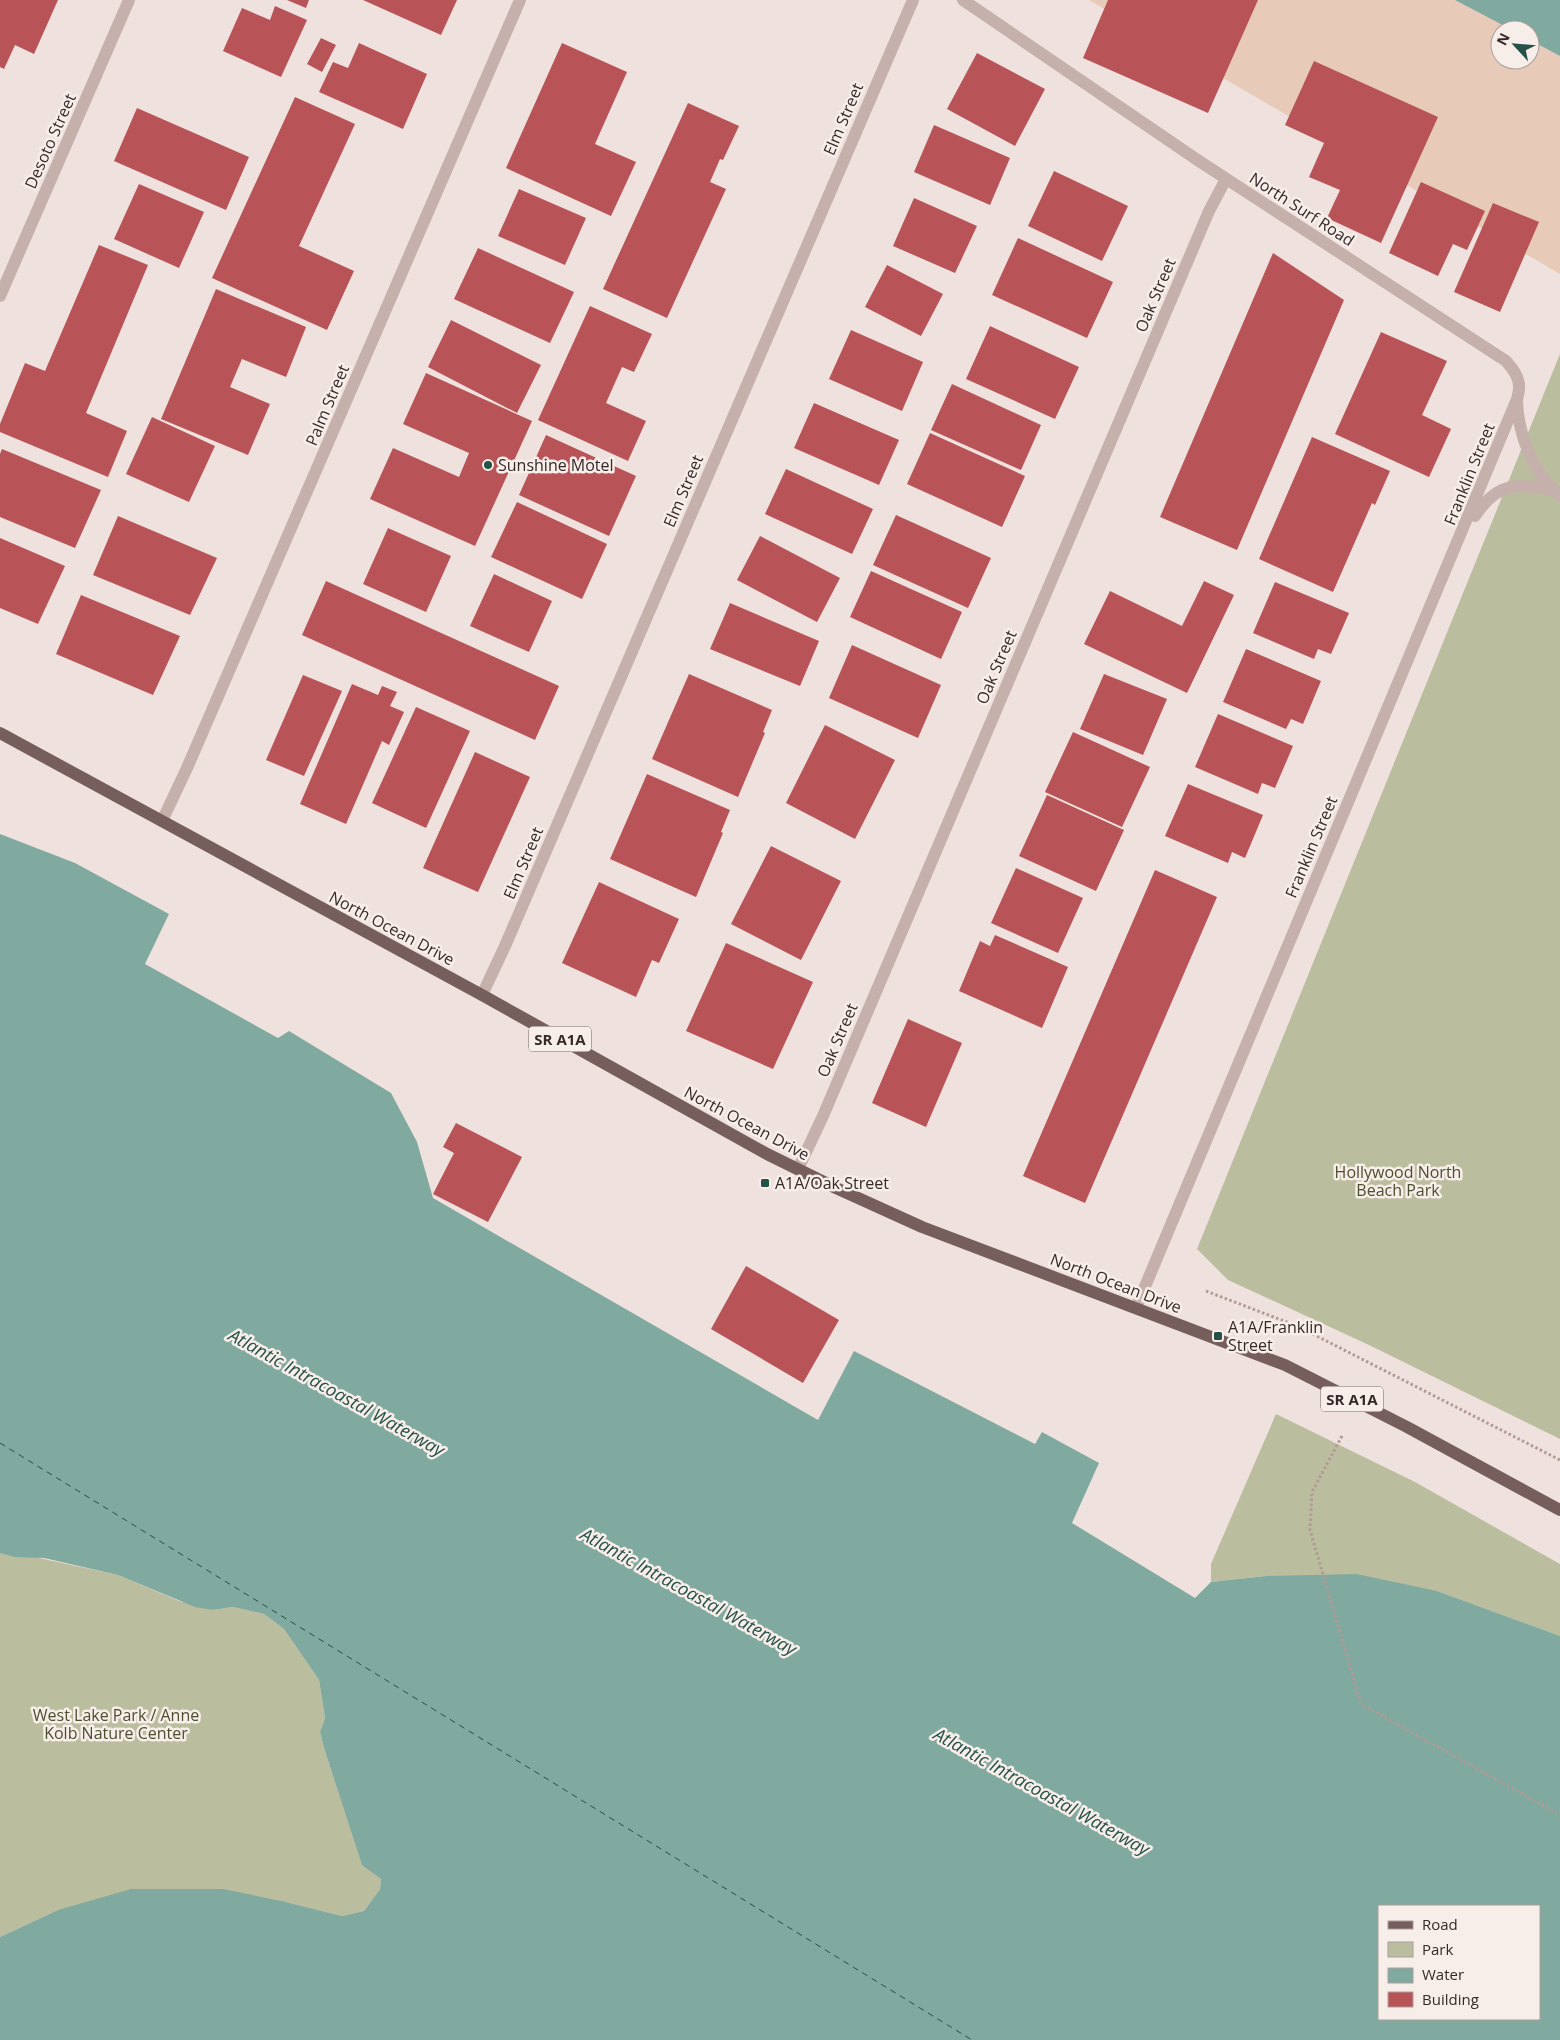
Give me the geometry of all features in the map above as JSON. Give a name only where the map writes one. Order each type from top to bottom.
[{"type":"main road","name":"North Ocean Drive","points":[[0,733],[482,995],[730,1134],[798,1169],[922,1227],[1285,1365],[1407,1427],[1560,1510]]},
{"type":"street","name":"Desoto Street","points":[[0,296],[129,0]]},
{"type":"street","name":"Palm Street","points":[[162,821],[187,768],[520,0]]},
{"type":"street","name":"Elm Street","points":[[482,995],[505,946],[913,0]]},
{"type":"street","name":"North Surf Road","points":[[963,0],[1226,179],[1506,361],[1517,378],[1519,387],[1517,400],[1525,444],[1540,471],[1558,493]]},
{"type":"street","name":"Oak Street","points":[[798,1169],[823,1116],[1205,220],[1226,179]]},
{"type":"street","name":"Franklin Street","points":[[1136,1308],[1517,400]]},
{"type":"street","name":"North Surf Road","points":[[1460,536],[1482,505],[1499,490],[1508,486],[1529,486],[1558,493]]},
{"type":"path","points":[[1206,1291],[1296,1326],[1560,1460]]},
{"type":"path","points":[[1342,1436],[1312,1492],[1310,1530],[1360,1704],[1560,1815]]},
{"type":"green space","name":"Hollywood North Beach Park","points":[[1560,354],[1560,1439],[1369,1345],[1228,1280],[1197,1249]]},
{"type":"green space","points":[[1276,1414],[1415,1482],[1560,1564],[1560,1636],[1437,1591],[1266,1576],[1211,1582],[1211,1564]]},
{"type":"green space","name":"West Lake Park / Anne Kolb Nature Center","points":[[0,1538],[39,1558],[118,1575],[179,1601],[213,1610],[233,1607],[264,1614],[284,1629],[319,1680],[325,1718],[320,1732],[324,1748],[362,1864],[381,1879],[380,1889],[364,1911],[342,1916],[286,1902],[58,1910],[0,1937]]},
{"type":"sand","points":[[1089,0],[1455,0],[1493,20],[1490,20],[1490,70],[1540,70],[1540,45],[1560,56],[1560,274]]},
{"type":"water","points":[[1455,0],[1560,0],[1560,56],[1540,45],[1540,20],[1493,20]]},
{"type":"water","name":"Atlantic Intracoastal Waterway","points":[[0,834],[75,863],[169,914],[145,964],[278,1038],[289,1031],[391,1093],[417,1142],[433,1198],[818,1420],[854,1351],[1035,1444],[1042,1432],[1099,1463],[1072,1523],[1195,1598],[1211,1582],[1266,1576],[1356,1574],[1437,1591],[1560,1636],[1560,2040],[0,2040],[0,1937],[58,1910],[131,1889],[223,1889],[342,1916],[364,1911],[380,1889],[381,1879],[362,1865],[324,1748],[320,1732],[325,1718],[319,1680],[284,1629],[264,1614],[233,1607],[213,1610],[195,1607],[118,1575],[44,1558],[15,1557],[0,1553]]},
{"type":"building","points":[[0,0],[58,0],[34,54],[15,45],[4,69],[0,67]]},
{"type":"building","points":[[287,0],[309,0],[306,8]]},
{"type":"building","points":[[363,0],[457,0],[441,35]]},
{"type":"building","points":[[1108,0],[1258,0],[1208,113],[1083,58]]},
{"type":"building","points":[[275,6],[307,20],[281,77],[223,51],[242,8],[270,20]]},
{"type":"building","points":[[321,38],[336,45],[322,72],[307,64]]},
{"type":"building","points":[[359,43],[427,74],[403,129],[319,92],[333,62],[348,68]]},
{"type":"building","points":[[562,43],[627,72],[595,144],[636,162],[611,216],[506,168]]},
{"type":"building","points":[[977,53],[1045,89],[1015,146],[947,109]]},
{"type":"building","points":[[1314,61],[1438,117],[1381,243],[1327,218],[1340,190],[1309,177],[1324,143],[1285,125]]},
{"type":"building","points":[[295,97],[355,124],[299,246],[354,271],[327,330],[212,278]]},
{"type":"building","points":[[688,103],[739,126],[723,160],[720,159],[710,182],[726,189],[667,318],[603,289]]},
{"type":"building","points":[[137,108],[249,157],[226,210],[114,161]]},
{"type":"building","points":[[934,125],[1010,158],[990,205],[914,172]]},
{"type":"building","points":[[1054,171],[1128,206],[1102,261],[1028,226]]},
{"type":"building","points":[[1421,182],[1485,211],[1467,250],[1453,244],[1438,276],[1389,253]]},
{"type":"building","points":[[139,184],[204,212],[179,268],[114,239]]},
{"type":"building","points":[[519,189],[586,218],[565,265],[498,236]]},
{"type":"building","points":[[914,198],[977,226],[955,273],[893,246]]},
{"type":"building","points":[[1493,203],[1539,222],[1500,312],[1454,292]]},
{"type":"building","points":[[1018,238],[1113,282],[1087,338],[992,295]]},
{"type":"building","points":[[99,245],[148,265],[86,413],[127,431],[108,477],[0,432],[0,424],[25,363],[45,371]]},
{"type":"building","points":[[478,248],[574,292],[550,343],[454,299]]},
{"type":"building","points":[[1273,253],[1344,300],[1237,550],[1160,517]]},
{"type":"building","points":[[887,265],[943,294],[921,336],[865,307]]},
{"type":"building","points":[[216,289],[306,327],[286,377],[242,359],[230,387],[270,404],[248,455],[161,419]]},
{"type":"building","points":[[590,306],[652,334],[634,372],[622,367],[606,403],[646,421],[628,461],[538,420]]},
{"type":"building","points":[[451,320],[541,365],[517,413],[428,367]]},
{"type":"building","points":[[990,326],[1079,367],[1055,419],[966,379]]},
{"type":"building","points":[[851,330],[923,362],[902,411],[829,379]]},
{"type":"building","points":[[1381,332],[1447,361],[1422,415],[1451,429],[1429,477],[1335,434]]},
{"type":"building","name":"Sunshine Motel","points":[[426,373],[532,421],[475,546],[370,499],[393,448],[459,477],[469,453],[403,424]]},
{"type":"building","points":[[952,384],[1041,425],[1021,470],[931,430]]},
{"type":"building","points":[[814,403],[899,440],[879,485],[794,448]]},
{"type":"building","points":[[152,417],[215,446],[189,502],[126,474]]},
{"type":"building","points":[[930,433],[1025,476],[1002,527],[907,484]]},
{"type":"building","points":[[546,435],[636,476],[609,536],[519,495]]},
{"type":"building","points":[[1312,437],[1390,471],[1375,505],[1372,503],[1333,592],[1259,559]]},
{"type":"building","points":[[2,449],[101,490],[75,548],[0,517],[0,454]]},
{"type":"building","points":[[786,469],[873,509],[852,554],[765,514]]},
{"type":"building","points":[[517,502],[607,544],[582,599],[491,557]]},
{"type":"building","points":[[896,515],[991,558],[968,608],[873,565]]},
{"type":"building","points":[[118,516],[217,558],[190,615],[93,575]]},
{"type":"building","points":[[388,528],[451,556],[426,612],[363,584]]},
{"type":"building","points":[[760,536],[840,578],[817,622],[737,580]]},
{"type":"building","points":[[0,538],[65,566],[38,624],[0,608]]},
{"type":"building","points":[[871,571],[962,612],[941,659],[850,617]]},
{"type":"building","points":[[494,574],[552,601],[529,652],[470,626]]},
{"type":"building","points":[[326,581],[559,686],[535,740],[302,635]]},
{"type":"building","points":[[1204,581],[1234,595],[1187,693],[1084,644],[1110,591],[1182,626]]},
{"type":"building","points":[[1275,582],[1349,613],[1331,654],[1318,649],[1314,659],[1253,633]]},
{"type":"building","points":[[81,595],[180,636],[153,695],[56,654]]},
{"type":"building","points":[[730,603],[819,641],[800,686],[710,649]]},
{"type":"building","points":[[852,645],[941,685],[918,738],[829,698]]},
{"type":"building","points":[[1246,649],[1321,681],[1303,724],[1291,719],[1286,729],[1223,702]]},
{"type":"building","points":[[689,674],[772,710],[763,732],[765,733],[738,797],[652,759]]},
{"type":"building","points":[[1104,674],[1167,699],[1143,755],[1080,729]]},
{"type":"building","points":[[303,675],[342,691],[304,776],[266,760]]},
{"type":"building","points":[[352,684],[378,695],[382,686],[397,692],[390,706],[404,712],[389,745],[382,741],[346,824],[300,804]]},
{"type":"building","points":[[416,707],[470,731],[426,828],[372,803]]},
{"type":"building","points":[[1218,714],[1293,746],[1275,788],[1262,783],[1258,794],[1195,767]]},
{"type":"building","points":[[825,725],[895,760],[855,839],[786,803]]},
{"type":"building","points":[[1073,732],[1150,767],[1122,827],[1045,792]]},
{"type":"building","points":[[475,752],[530,777],[478,892],[423,868]]},
{"type":"building","points":[[647,774],[730,810],[721,832],[723,833],[696,897],[610,859]]},
{"type":"building","points":[[1188,784],[1263,815],[1245,858],[1232,852],[1228,863],[1165,836]]},
{"type":"building","points":[[1047,795],[1124,830],[1096,891],[1019,856]]},
{"type":"building","points":[[771,846],[841,881],[801,960],[731,924]]},
{"type":"building","points":[[1016,868],[1083,898],[1058,953],[991,923]]},
{"type":"building","points":[[1155,870],[1217,897],[1085,1203],[1023,1176]]},
{"type":"building","points":[[599,882],[679,919],[659,963],[652,960],[636,997],[562,963]]},
{"type":"building","points":[[995,935],[1068,967],[1042,1028],[959,991],[980,941],[990,946]]},
{"type":"building","points":[[726,943],[813,982],[773,1069],[686,1031]]},
{"type":"building","points":[[908,1019],[962,1043],[926,1127],[872,1103]]},
{"type":"building","points":[[456,1123],[522,1157],[488,1222],[433,1194],[454,1153],[443,1147]]},
{"type":"building","points":[[746,1266],[839,1320],[803,1383],[711,1329]]},
{"type":"ferry route","points":[[0,1443],[972,2040]]},
{"type":"place","name":"Sunshine Motel","points":[[488,465]]},
{"type":"place","name":"A1A/Oak Street","points":[[765,1183]]},
{"type":"place","name":"A1A/Franklin Street","points":[[1218,1336]]}]
